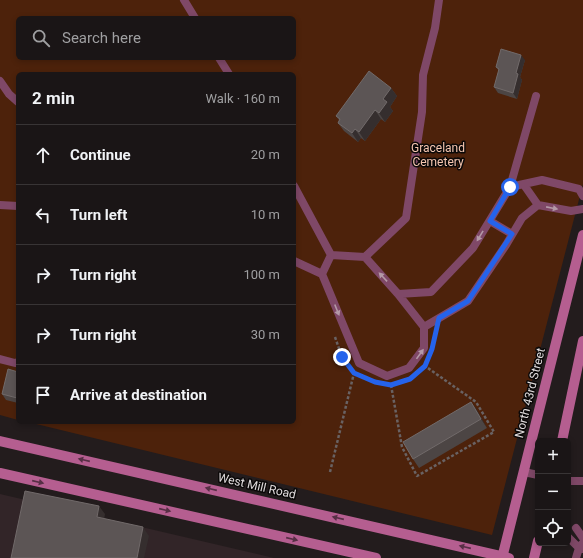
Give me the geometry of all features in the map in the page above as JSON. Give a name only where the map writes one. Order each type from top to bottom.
[{"type":"main road","name":"North 43rd Street","points":[[504,558],[583,234]]},
{"type":"main road","points":[[563,438],[583,341]]},
{"type":"main road","name":"West Mill Road","points":[[0,441],[504,558]]},
{"type":"main road","points":[[0,473],[376,558]]},
{"type":"main road","points":[[534,558],[537,546]]},
{"type":"lane","points":[[184,0],[194,16]]},
{"type":"lane","points":[[365,257],[406,218],[422,112],[423,75],[435,28],[439,0]]},
{"type":"lane","points":[[220,60],[228,72]]},
{"type":"lane","points":[[0,81],[9,94]]},
{"type":"lane","points":[[0,88],[16,100]]},
{"type":"lane","points":[[398,294],[431,292],[473,248],[510,187],[536,96]]},
{"type":"lane","points":[[510,187],[542,180],[579,189],[583,196]]},
{"type":"lane","points":[[524,185],[538,205],[571,211],[583,209]]},
{"type":"lane","points":[[296,190],[331,255]]},
{"type":"lane","points":[[0,205],[16,206]]},
{"type":"lane","points":[[424,327],[468,301],[522,218],[538,205]]},
{"type":"lane","points":[[490,221],[512,234]]},
{"type":"lane","points":[[296,262],[322,274],[359,363],[387,376],[409,368],[424,348],[424,327],[398,294],[365,257],[331,255]]},
{"type":"lane","points":[[322,274],[331,255]]},
{"type":"lane","points":[[0,360],[16,363]]},
{"type":"lane","points":[[524,472],[535,474]]},
{"type":"lane","points":[[571,481],[583,481]]},
{"type":"lane","points":[[576,528],[583,538]]},
{"type":"lane","points":[[571,539],[582,547],[576,558]]},
{"type":"path","points":[[334,334],[342,357],[354,373],[361,376]]},
{"type":"path","points":[[420,370],[425,366],[428,360]]},
{"type":"path","points":[[391,385],[402,447],[417,476],[494,432],[476,402],[425,366]]},
{"type":"path","points":[[330,472],[354,373]]},
{"type":"path","points":[[386,384],[391,385],[398,383]]},
{"type":"shaded area","points":[[0,494],[274,558],[0,558]]},
{"type":"green space","name":"Graceland Cemetery","points":[[0,0],[583,0],[583,184],[492,535],[36,424],[296,424],[296,72],[16,72],[16,419],[0,415]]},
{"type":"building","points":[[501,49],[521,55],[513,93],[494,87],[499,69],[496,67]]},
{"type":"building","points":[[369,71],[391,88],[383,99],[387,102],[379,113],[375,110],[359,132],[355,129],[352,133],[338,123],[340,119],[336,116]]},
{"type":"building","points":[[8,369],[16,371],[16,398],[2,394]]},
{"type":"building","points":[[471,402],[481,419],[413,459],[403,442]]},
{"type":"building","points":[[25,491],[99,506],[97,517],[143,527],[137,558],[11,558]]},
{"type":"route","points":[[342,357],[354,373],[375,382],[391,385],[410,379],[425,366],[432,349],[439,318],[468,301],[512,234],[490,221],[510,187]]}]
